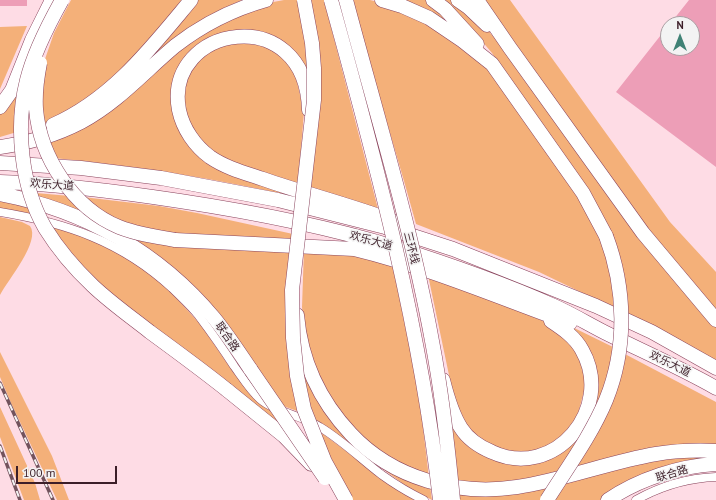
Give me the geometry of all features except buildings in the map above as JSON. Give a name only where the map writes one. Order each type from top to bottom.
[{"type":"highway","points":[[0,106],[12,90],[32,40],[52,0]]},
{"type":"highway","points":[[62,0],[49,24],[32,63],[25,91],[22,113],[21,140],[24,168],[36,206],[45,227],[58,248],[93,286],[122,311],[259,415],[284,436],[325,478]]},
{"type":"highway","points":[[66,0],[42,55],[36,85],[37,117],[41,134],[59,175],[80,200],[99,215],[118,226],[154,237],[175,240],[354,249]]},
{"type":"highway","points":[[0,142],[47,127],[86,107],[116,83],[150,49],[191,0]]},
{"type":"highway","points":[[0,147],[46,136],[82,122],[125,91],[176,46],[190,36],[227,14],[248,5],[266,0]]},
{"type":"highway","points":[[304,0],[312,43],[314,68],[314,110],[292,290],[295,360],[300,391],[307,419],[325,462],[346,500]]},
{"type":"highway","name":"三环线","points":[[331,0],[408,300],[431,424],[440,500]]},
{"type":"highway","name":"三环线","points":[[346,0],[410,240],[432,341],[437,366],[453,500]]},
{"type":"highway","points":[[382,0],[402,6],[434,21],[463,41],[492,64]]},
{"type":"highway","points":[[433,0],[445,9],[460,25],[492,64],[583,193],[606,236],[618,275],[622,322],[618,356],[612,383],[596,421],[546,500]]},
{"type":"highway","points":[[458,0],[481,19],[510,48]]},
{"type":"highway","points":[[477,0],[642,233],[716,320]]},
{"type":"highway","points":[[310,134],[305,84],[298,68],[289,56],[271,40],[256,36],[241,35],[225,38],[205,48],[194,57],[183,75],[179,88],[178,104],[181,119],[187,131],[208,156],[226,165],[279,184],[370,213],[423,233],[453,249]]},
{"type":"highway","name":"欢乐大道","points":[[0,163],[88,169],[162,178],[278,200],[385,227],[453,249],[596,306],[652,332],[716,368]]},
{"type":"highway","name":"欢乐大道","points":[[0,182],[58,185],[214,206],[328,230],[393,247],[466,271],[555,307],[686,371],[716,388]]},
{"type":"highway","points":[[0,194],[47,206],[89,221],[141,251],[175,278],[203,306],[225,332],[340,500]]},
{"type":"highway","points":[[275,218],[288,226],[354,249],[375,254],[454,279],[577,325],[607,333]]},
{"type":"highway","points":[[297,253],[297,312],[304,353],[316,385],[327,404],[356,440],[367,450],[399,470],[437,484],[495,490],[518,487],[657,454],[716,451]]},
{"type":"highway","points":[[432,341],[455,416],[461,428],[467,435],[486,449],[497,454],[521,459],[541,455],[563,444],[575,432],[582,420],[592,392],[590,374],[583,351],[577,342],[568,333],[530,308]]},
{"type":"highway","points":[[612,497],[633,486],[668,473],[716,464]]},
{"type":"street","name":"联合路","points":[[0,212],[55,224],[83,232],[111,245],[138,261],[168,284],[197,314],[244,380],[261,400],[271,406],[320,426],[357,453],[382,475],[402,489],[424,500]]},
{"type":"street","name":"联合路","points":[[636,500],[664,486],[677,482],[716,476]]},
{"type":"shaded area","points":[[71,0],[186,0],[138,54],[104,87],[65,114],[43,124],[40,98],[44,62],[54,33]]},
{"type":"shaded area","points":[[196,0],[242,0],[205,19],[149,59]]},
{"type":"shaded area","points":[[284,0],[300,0],[310,80],[265,33],[241,31],[180,70],[189,143],[297,197],[237,184],[176,174],[54,158],[47,140],[192,37],[268,3]]},
{"type":"shaded area","points":[[309,0],[324,0],[378,209],[310,189]]},
{"type":"shaded area","points":[[351,0],[370,0],[382,3],[419,18],[478,58],[497,80],[586,208],[608,258],[616,309],[539,272],[416,224]]},
{"type":"shaded area","points":[[394,0],[427,0],[464,35]]},
{"type":"shaded area","points":[[441,0],[452,0],[478,20],[506,50],[716,326],[716,364],[626,313],[622,270],[532,110],[492,53],[475,33]]},
{"type":"shaded area","points":[[481,0],[510,0],[670,222],[716,272],[716,312],[626,201]]},
{"type":"shaded area","points":[[27,26],[0,89],[0,27]]},
{"type":"shaded area","points":[[224,42],[270,46],[294,69],[304,112],[298,186],[239,167],[203,146],[186,122],[182,91],[197,60]]},
{"type":"shaded area","points":[[21,80],[17,132],[0,137],[0,113]]},
{"type":"shaded area","points":[[36,193],[70,196],[109,225],[292,248],[300,412],[283,406],[185,281],[38,199]]},
{"type":"shaded area","points":[[83,197],[159,206],[197,213],[293,234],[292,241],[158,233],[111,218]]},
{"type":"shaded area","points":[[0,198],[31,206],[35,215],[0,208]]},
{"type":"shaded area","points":[[0,217],[22,222],[30,226],[32,233],[31,241],[22,260],[0,295]]},
{"type":"shaded area","points":[[50,226],[71,232],[99,243],[140,266],[169,290],[201,325],[233,372],[256,400],[275,412],[292,436],[88,276]]},
{"type":"shaded area","points":[[304,249],[342,253],[392,263],[412,358],[422,419],[429,478],[394,463],[353,430],[318,382],[304,328],[302,307]]},
{"type":"shaded area","points":[[428,275],[551,325],[578,352],[586,384],[576,421],[555,444],[525,454],[491,447],[468,428],[454,399]]},
{"type":"shaded area","points":[[564,323],[615,348],[599,403],[558,474],[519,484],[457,483],[449,415],[471,445],[551,457],[595,393]]},
{"type":"shaded area","points":[[0,352],[52,456],[69,500],[57,500],[11,403],[0,377]]},
{"type":"shaded area","points":[[298,353],[336,422],[430,486],[432,500],[406,486],[311,416]]},
{"type":"shaded area","points":[[623,353],[716,402],[716,447],[570,471]]},
{"type":"shaded area","points":[[0,407],[35,483],[40,500],[24,500],[0,437]]},
{"type":"shaded area","points":[[315,428],[376,473],[414,500],[351,500]]},
{"type":"shaded area","points":[[716,455],[716,461],[606,496],[600,500],[552,500],[566,479],[638,462]]},
{"type":"shaded area","points":[[554,481],[542,500],[459,500],[458,490]]},
{"type":"railway","points":[[0,383],[53,500]]},
{"type":"railway","points":[[0,446],[20,500]]}]
